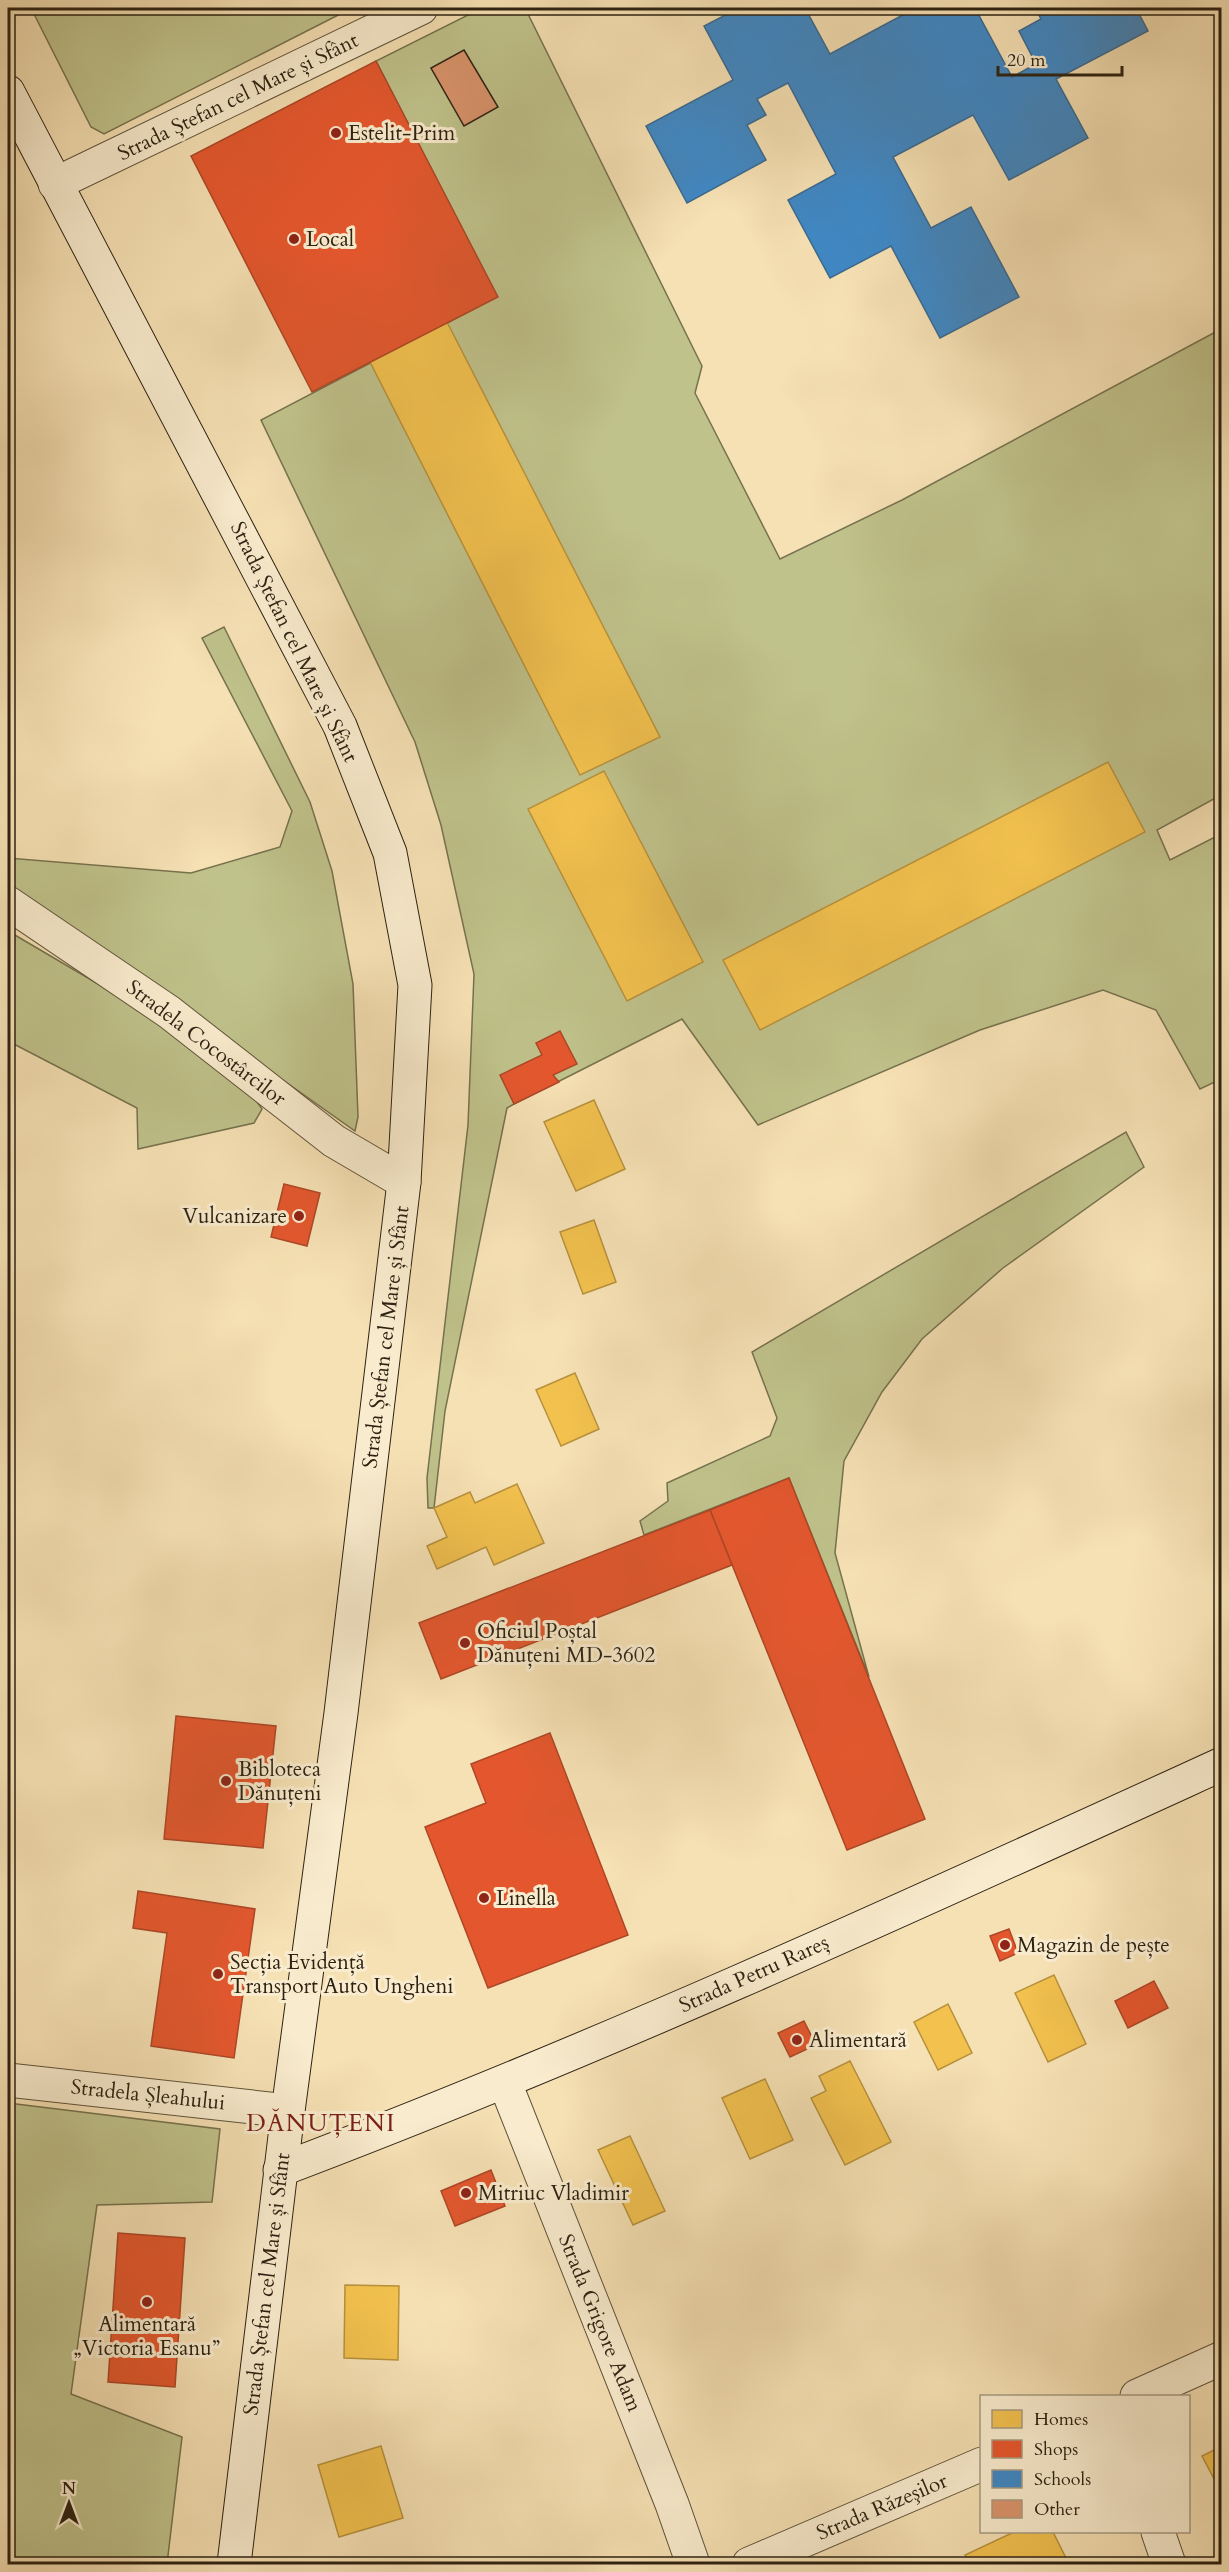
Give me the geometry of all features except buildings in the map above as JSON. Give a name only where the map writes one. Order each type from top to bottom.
[{"type":"main road","name":"Strada Ștefan cel Mare și Sfânt","points":[[55,184],[421,8]]},
{"type":"main road","name":"Strada Ștefan cel Mare și Sfânt","points":[[8,92],[340,726],[390,853],[415,985],[404,1182],[341,1713],[280,2170],[234,2565]]},
{"type":"main road","name":"Stradela Cocostârcilor","points":[[8,903],[170,1012],[334,1141],[404,1182]]},
{"type":"main road","name":"Strada Petru Rareș","points":[[280,2170],[505,2083],[975,1877],[1221,1764]]},
{"type":"main road","name":"Stradela Șleahului","points":[[8,2080],[288,2111]]},
{"type":"main road","name":"Strada Grigore Adam","points":[[505,2083],[672,2504],[693,2565]]},
{"type":"main road","points":[[1141,2395],[1221,2358]]},
{"type":"main road","name":"Strada Răzeşilor","points":[[749,2565],[980,2464]]},
{"type":"main road","points":[[1158,2533],[1168,2565]]},
{"type":"green space","points":[[31,8],[352,8],[104,134],[91,127]]},
{"type":"green space","points":[[482,8],[525,8],[702,366],[695,393],[780,559],[902,500],[1221,329],[1221,795],[1157,830],[1170,860],[1221,834],[1221,1079],[1200,1089],[1156,1010],[1103,990],[980,1030],[758,1125],[682,1019],[514,1104],[507,1108],[445,1411],[434,1508],[428,1508],[427,1478],[468,1125],[474,974],[441,825],[415,742],[261,420],[497,297],[376,61]]},
{"type":"green space","points":[[224,627],[310,802],[332,871],[353,984],[358,1117],[355,1131],[8,886],[8,858],[191,873],[280,847],[292,811],[202,638]]},
{"type":"green space","points":[[8,931],[122,998],[246,1086],[262,1109],[254,1123],[138,1149],[137,1108],[8,1041]]},
{"type":"green space","points":[[1126,1132],[1144,1167],[1003,1268],[922,1339],[882,1392],[844,1461],[835,1553],[869,1677],[789,1478],[644,1535],[640,1521],[668,1501],[667,1483],[770,1436],[777,1418],[752,1352]]},
{"type":"green space","points":[[8,2103],[220,2129],[212,2202],[97,2205],[71,2394],[182,2437],[167,2564],[8,2564]]},
{"type":"place","name":"Estelit-Prim","points":[[336,133]]},
{"type":"place","name":"Local","points":[[294,239]]},
{"type":"place","name":"Vulcanizare","points":[[299,1216]]},
{"type":"place","name":"Oficiul Poștal Dănuțeni MD-3602","points":[[465,1643]]},
{"type":"place","name":"Bibloteca Dănuțeni","points":[[226,1781]]},
{"type":"place","name":"Linella","points":[[484,1898]]},
{"type":"place","name":"Magazin de pește","points":[[1005,1945]]},
{"type":"place","name":"Secția Evidență Transport Auto Ungheni","points":[[218,1974]]},
{"type":"place","name":"Alimentară","points":[[797,2040]]},
{"type":"place","name":"Mitriuc Vladimir","points":[[466,2193]]},
{"type":"place","name":"Alimentară „Victoria Esanu”","points":[[147,2302]]},
{"type":"district","name":"DĂNUȚENI","points":[[321,2123]]}]
